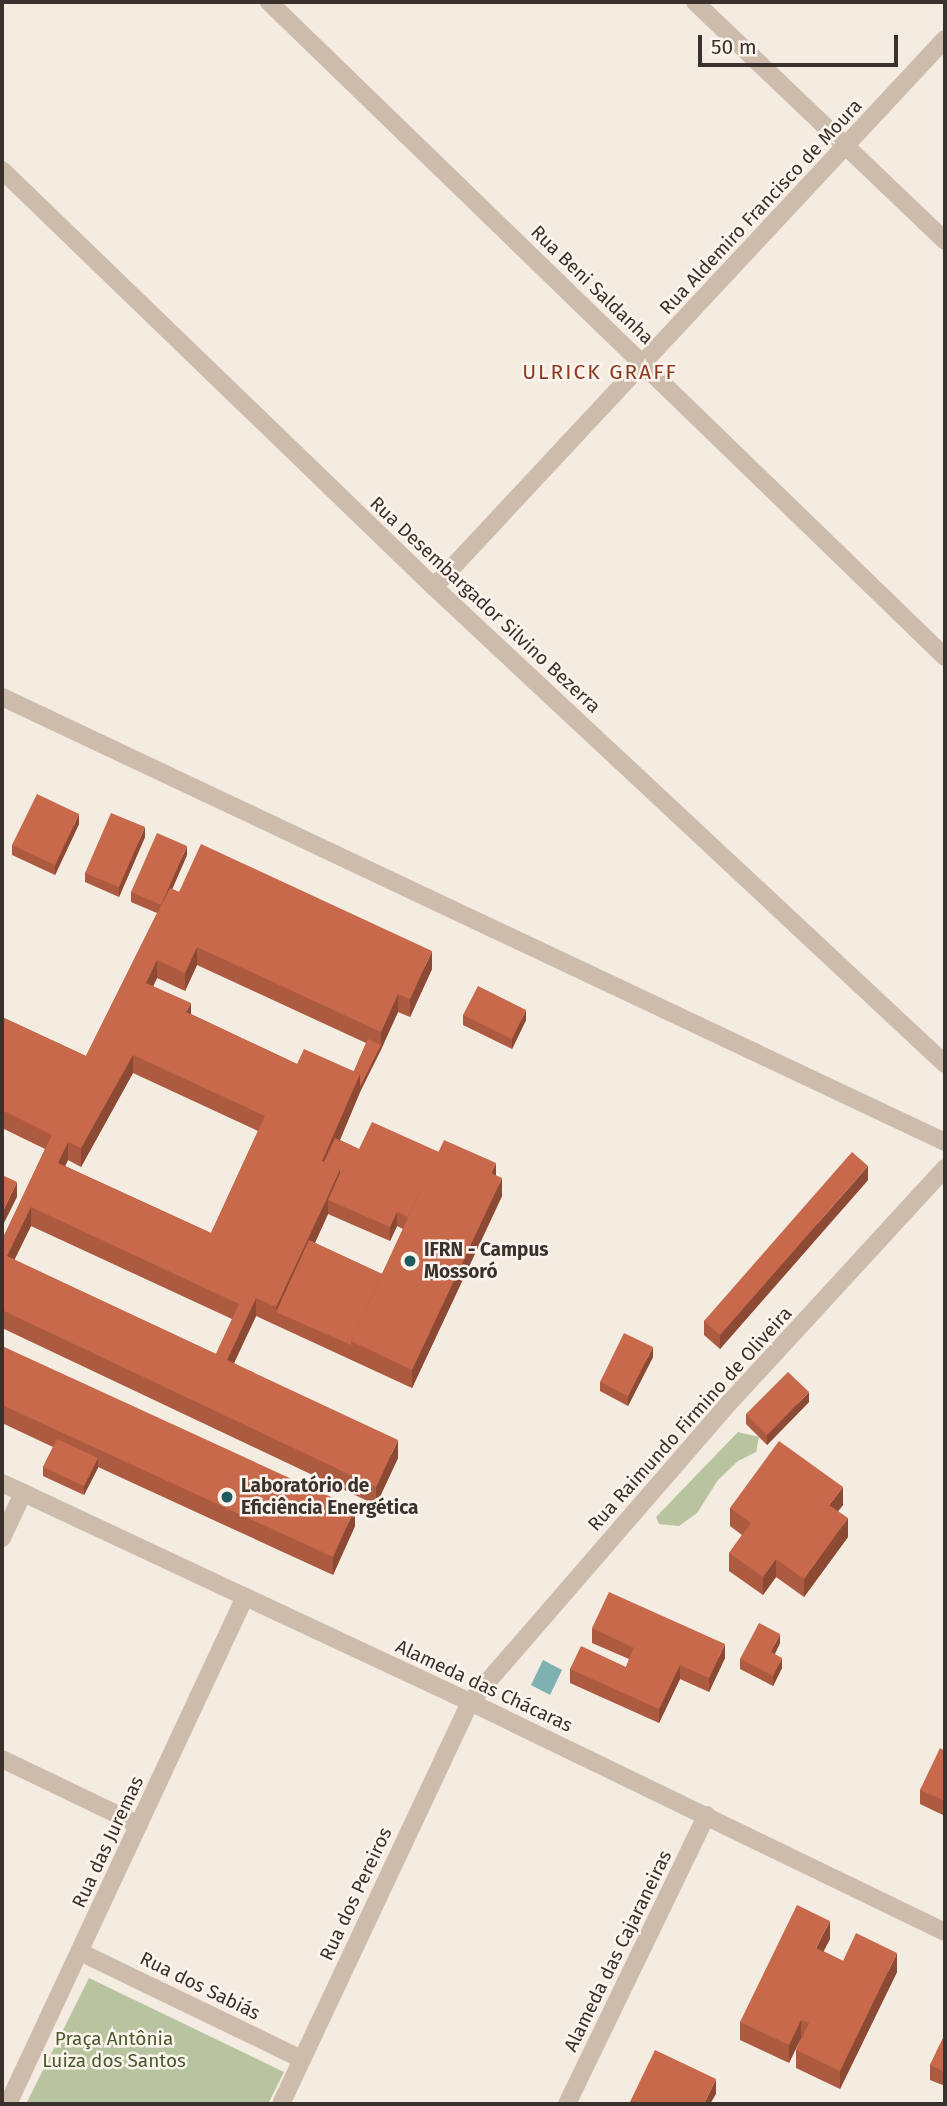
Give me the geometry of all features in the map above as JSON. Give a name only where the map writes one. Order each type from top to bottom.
[{"type":"street","name":"Rua Beni Saldanha","points":[[269,2],[945,657]]},
{"type":"street","points":[[695,2],[945,241]]},
{"type":"street","name":"Rua Aldemiro Francisco de Moura","points":[[434,587],[641,362],[847,147],[945,38]]},
{"type":"street","name":"Rua Desembargador Silvino Bezerra","points":[[2,170],[434,587],[945,1064]]},
{"type":"street","points":[[2,698],[945,1142]]},
{"type":"street","name":"Rua Raimundo Firmino de Oliveira","points":[[470,1702],[730,1402],[945,1168]]},
{"type":"street","name":"Alameda das Chácaras","points":[[2,1483],[470,1702],[945,1932]]},
{"type":"street","points":[[2,1538],[23,1493]]},
{"type":"street","name":"Rua das Juremas","points":[[8,2104],[245,1597]]},
{"type":"street","name":"Rua dos Pereiros","points":[[281,2104],[470,1702]]},
{"type":"street","points":[[2,1759],[139,1825]]},
{"type":"street","name":"Alameda das Cajaraneiras","points":[[566,2104],[707,1815]]},
{"type":"street","name":"Rua dos Sabiás","points":[[80,1952],[301,2059]]},
{"type":"green space","points":[[738,1432],[759,1437],[756,1452],[738,1461],[718,1480],[697,1513],[679,1526],[659,1524],[656,1517]]},
{"type":"green space","name":"Praça Antônia Luiza dos Santos","points":[[89,1978],[284,2072],[268,2104],[26,2104]]},
{"type":"water","points":[[543,1660],[562,1670],[550,1695],[531,1685]]},
{"type":"building","points":[[37,794],[79,814],[55,865],[12,845]]},
{"type":"building","points":[[111,813],[145,827],[119,887],[85,873]]},
{"type":"building","points":[[157,833],[187,846],[161,905],[131,892]]},
{"type":"building","points":[[201,844],[432,951],[410,999],[398,994],[381,1032],[197,947],[185,973],[157,960],[146,983],[191,1003],[186,1012],[297,1064],[304,1049],[360,1074],[322,1161],[340,1169],[328,1196],[276,1307],[256,1298],[227,1360],[398,1440],[376,1487],[2,1310],[2,1240],[52,1135],[2,1110],[2,1017],[86,1056],[170,888],[179,892]],"holes":[[[133,1055],[265,1116],[211,1233],[58,1163],[68,1142],[81,1148]],[[31,1207],[239,1304],[216,1354],[7,1256]]]},
{"type":"building","points":[[478,986],[526,1010],[512,1039],[463,1015]]},
{"type":"building","points":[[368,1039],[381,1045],[360,1087],[360,1074],[354,1071]]},
{"type":"building","points":[[372,1122],[439,1152],[408,1217],[397,1212],[390,1227],[328,1200],[340,1173],[340,1169],[324,1162],[335,1138],[359,1149]]},
{"type":"building","points":[[444,1140],[496,1163],[491,1173],[502,1178],[412,1370],[351,1341]]},
{"type":"building","points":[[852,1152],[868,1166],[720,1335],[704,1321]]},
{"type":"building","points":[[2,1175],[17,1182],[2,1213]]},
{"type":"building","points":[[309,1240],[382,1274],[351,1345],[276,1312]]},
{"type":"building","points":[[624,1333],[653,1347],[628,1396],[600,1382]]},
{"type":"building","points":[[2,1346],[355,1508],[333,1557],[2,1405]]},
{"type":"building","points":[[788,1372],[809,1392],[767,1435],[746,1414]]},
{"type":"building","points":[[57,1439],[98,1458],[84,1486],[43,1467]]},
{"type":"building","points":[[779,1441],[843,1487],[829,1505],[848,1518],[804,1579],[776,1559],[763,1577],[729,1553],[751,1523],[730,1508]]},
{"type":"building","points":[[609,1592],[725,1644],[709,1678],[680,1665],[659,1709],[570,1669],[581,1646],[626,1667],[634,1648],[592,1628]]},
{"type":"building","points":[[759,1623],[780,1634],[771,1652],[782,1658],[773,1676],[740,1659]]},
{"type":"building","points":[[940,1748],[945,1751],[945,1801],[920,1790]]},
{"type":"building","points":[[797,1905],[830,1921],[816,1948],[843,1961],[856,1933],[897,1953],[840,2071],[796,2050],[809,2023],[801,2020],[789,2045],[740,2022]]},
{"type":"building","points":[[945,2034],[945,2072],[930,2065]]},
{"type":"building","points":[[655,2050],[716,2079],[704,2104],[629,2104]]},
{"type":"place","name":"IFRN - Campus Mossoró","points":[[410,1261]]},
{"type":"place","name":"Laboratório de Eficiência Energética","points":[[227,1497]]},
{"type":"district","name":"ULRICK GRAFF","points":[[600,372]]}]
